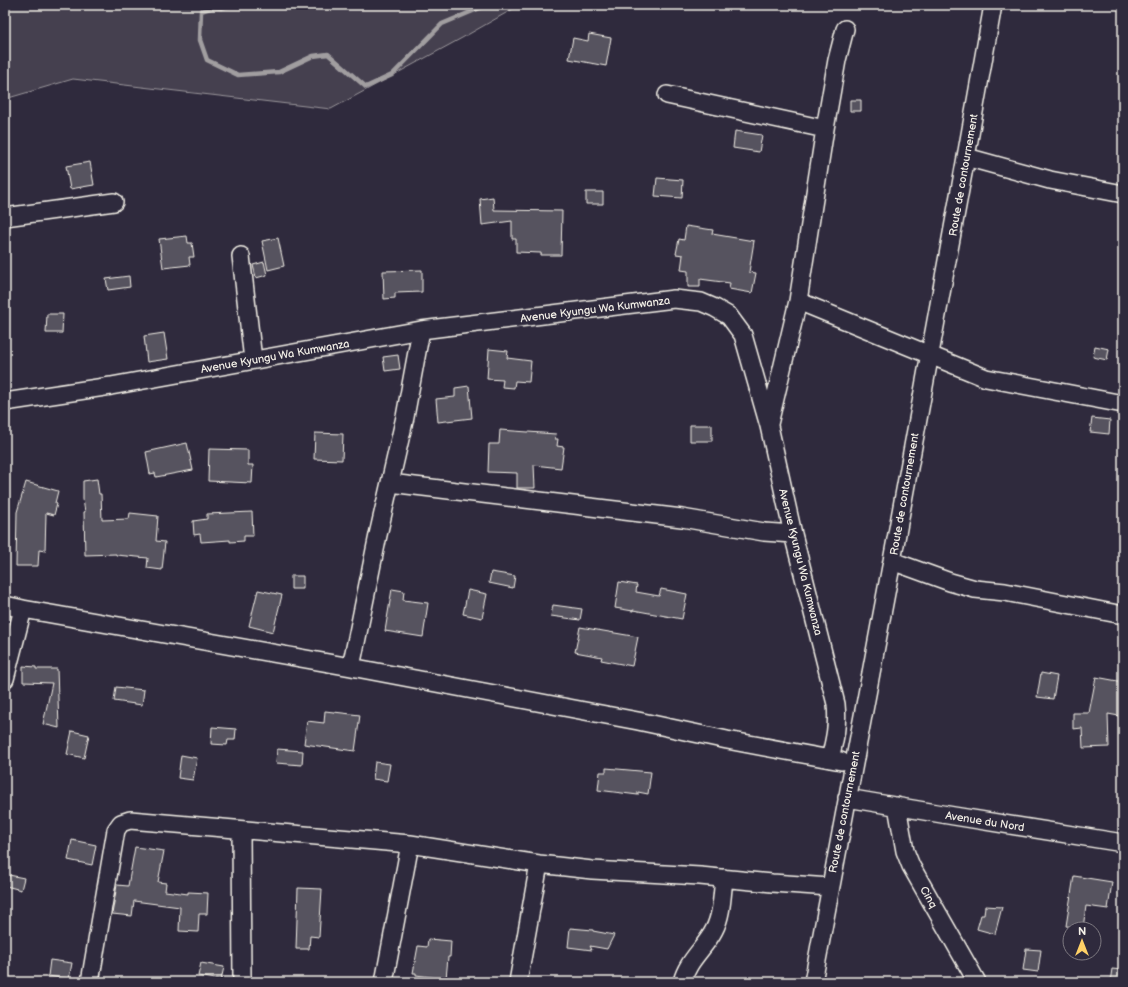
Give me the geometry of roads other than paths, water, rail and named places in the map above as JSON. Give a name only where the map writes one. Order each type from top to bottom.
[{"type":"street","name":"Route de contournement","points":[[813,982],[892,562],[993,5]]},
{"type":"street","points":[[769,426],[798,301],[825,129],[837,60],[845,30]]},
{"type":"street","points":[[667,96],[825,129]]},
{"type":"street","points":[[966,157],[1050,180],[1123,194]]},
{"type":"street","points":[[5,217],[114,202]]},
{"type":"street","points":[[241,256],[253,360]]},
{"type":"street","name":"Avenue Kyungu Wa Kumwanza","points":[[5,402],[111,386],[421,330],[674,299],[701,302],[715,308],[728,316],[743,335],[769,426],[793,534],[836,704],[836,732],[830,759]]},
{"type":"street","points":[[798,301],[986,378],[1123,404]]},
{"type":"street","points":[[351,667],[405,417],[421,330]]},
{"type":"street","points":[[390,483],[682,518],[764,532],[793,534]]},
{"type":"street","points":[[892,562],[975,589],[1005,592],[1123,615]]},
{"type":"street","points":[[5,605],[351,667],[630,719],[727,740],[853,763]]},
{"type":"street","points":[[5,679],[23,609]]},
{"type":"street","name":"Avenue du Nord","points":[[847,798],[1123,842]]},
{"type":"street","name":"Cinq","points":[[897,806],[905,852],[911,866],[979,982]]},
{"type":"street","points":[[90,982],[116,830],[121,823],[130,820],[410,844],[539,864],[592,870],[724,878],[830,887]]},
{"type":"street","points":[[241,830],[242,982]]},
{"type":"street","points":[[384,982],[410,844]]},
{"type":"street","points":[[518,982],[539,864]]},
{"type":"street","points":[[682,982],[683,976],[691,962],[715,929],[720,915],[724,878]]},
{"type":"waterway","points":[[232,5],[221,8],[213,7],[201,11],[200,40],[207,60],[238,75],[279,72],[313,56],[328,54],[366,87],[392,75],[442,24],[487,5]]}]
